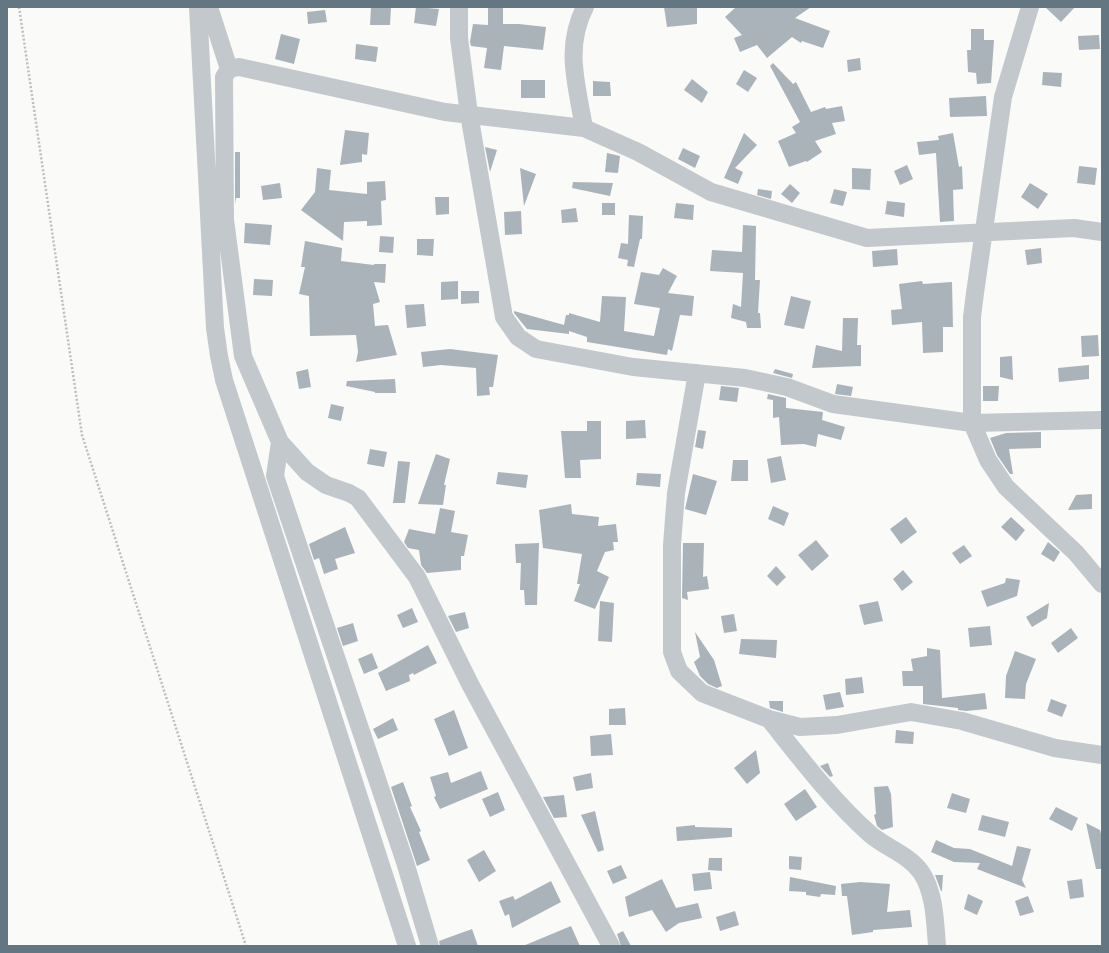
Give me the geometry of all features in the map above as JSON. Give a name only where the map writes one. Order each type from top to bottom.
[{"type":"street","points":[[198,7],[216,328],[219,356],[227,387],[407,946]]},
{"type":"street","points":[[209,7],[229,69]]},
{"type":"street","points":[[459,7],[459,38],[469,114],[504,317],[518,337],[536,349],[634,367],[745,378],[787,387],[833,404],[972,423],[1102,420]]},
{"type":"street","points":[[584,128],[572,60],[573,41],[579,19],[585,7]]},
{"type":"street","points":[[1030,7],[1003,97],[972,316],[972,423],[988,460],[1006,487],[1076,553],[1102,584]]},
{"type":"street","points":[[611,946],[470,684],[417,577],[358,498],[349,492],[326,485],[307,472],[280,442],[243,356],[225,220],[224,77],[229,69],[238,67],[445,112],[584,128],[638,152],[711,192],[867,238],[1098,226]]},
{"type":"street","points":[[698,373],[676,493],[671,604],[672,652],[679,671],[702,692],[769,719],[800,727],[837,725],[912,712],[962,721],[1056,748],[1102,755]]},
{"type":"street","points":[[280,442],[275,476],[402,855],[430,946]]},
{"type":"street","points":[[769,719],[821,784],[871,834],[906,857],[921,872],[932,896],[937,946]]},
{"type":"path","points":[[19,7],[23,46],[82,435],[246,946]]},
{"type":"building","points":[[371,7],[391,7],[390,25],[370,25]]},
{"type":"building","points":[[416,7],[439,9],[436,26],[414,23]]},
{"type":"building","points":[[488,7],[503,7],[503,24],[546,27],[543,50],[504,46],[501,70],[484,68],[487,48],[471,46],[470,42],[473,24],[488,25]]},
{"type":"building","points":[[664,7],[697,7],[697,24],[667,27]]},
{"type":"building","points":[[736,7],[811,7],[795,18],[830,31],[823,48],[802,41],[801,43],[792,37],[767,58],[757,45],[740,52],[734,38],[742,35],[725,17]]},
{"type":"building","points":[[1045,7],[1075,7],[1061,22]]},
{"type":"building","points":[[325,10],[327,22],[308,24],[307,12]]},
{"type":"building","points":[[971,29],[984,29],[984,40],[994,40],[991,83],[977,84],[976,73],[968,72],[967,50],[971,50]]},
{"type":"building","points":[[281,34],[300,39],[294,64],[275,59]]},
{"type":"building","points":[[1099,35],[1100,49],[1079,50],[1078,36]]},
{"type":"building","points":[[356,44],[378,47],[376,62],[355,59]]},
{"type":"building","points":[[860,58],[861,70],[848,72],[847,60]]},
{"type":"building","points":[[773,63],[793,84],[796,82],[811,112],[825,107],[826,109],[842,106],[845,121],[832,123],[836,134],[815,141],[822,152],[807,162],[806,161],[789,167],[778,141],[796,133],[792,127],[800,122],[770,66]]},
{"type":"building","points":[[744,70],[757,78],[748,92],[736,84]]},
{"type":"building","points":[[1043,72],[1062,73],[1061,87],[1042,85]]},
{"type":"building","points":[[692,79],[708,92],[702,103],[684,90]]},
{"type":"building","points":[[521,80],[545,80],[545,98],[521,98]]},
{"type":"building","points":[[593,81],[610,82],[611,96],[593,96]]},
{"type":"building","points":[[986,96],[987,116],[950,117],[949,98]]},
{"type":"building","points":[[345,130],[369,133],[367,155],[362,154],[362,162],[340,165]]},
{"type":"building","points":[[744,133],[757,145],[735,168],[743,172],[738,184],[724,178]]},
{"type":"building","points":[[953,133],[959,167],[962,166],[963,189],[953,190],[954,221],[940,222],[936,153],[919,155],[917,142],[939,140],[938,136]]},
{"type":"building","points":[[485,147],[497,150],[490,172]]},
{"type":"building","points":[[683,148],[700,156],[695,168],[678,159]]},
{"type":"building","points":[[235,152],[240,152],[240,198],[236,198],[235,204]]},
{"type":"building","points":[[607,153],[620,156],[618,173],[605,172]]},
{"type":"building","points":[[907,165],[913,179],[900,185],[894,171]]},
{"type":"building","points":[[1079,166],[1097,168],[1095,185],[1077,183]]},
{"type":"building","points":[[317,168],[331,170],[329,190],[367,194],[367,182],[385,181],[386,200],[381,201],[382,225],[367,226],[367,221],[344,222],[343,241],[301,210],[315,192]]},
{"type":"building","points":[[520,168],[536,174],[524,206]]},
{"type":"building","points":[[852,168],[871,169],[870,190],[852,189]]},
{"type":"building","points":[[573,182],[613,183],[610,196],[572,188]]},
{"type":"building","points":[[280,183],[282,198],[263,200],[261,186]]},
{"type":"building","points":[[1030,183],[1048,194],[1038,209],[1021,197]]},
{"type":"building","points":[[790,184],[800,193],[792,203],[781,194]]},
{"type":"building","points":[[758,189],[772,191],[771,199],[757,195]]},
{"type":"building","points":[[834,189],[847,192],[843,206],[830,203]]},
{"type":"building","points":[[435,197],[449,197],[449,214],[436,215]]},
{"type":"building","points":[[887,201],[905,203],[904,217],[885,214]]},
{"type":"building","points":[[602,203],[615,203],[615,215],[602,215]]},
{"type":"building","points":[[676,203],[694,205],[693,220],[674,218]]},
{"type":"building","points":[[576,208],[578,222],[562,223],[561,210]]},
{"type":"building","points":[[521,211],[522,234],[505,235],[504,212]]},
{"type":"building","points":[[629,215],[643,216],[642,239],[640,239],[634,267],[627,266],[628,260],[618,258],[621,243],[628,244]]},
{"type":"building","points":[[245,223],[272,225],[270,245],[244,243]]},
{"type":"building","points":[[743,225],[756,226],[755,280],[760,280],[758,313],[760,313],[761,328],[747,328],[746,322],[731,318],[733,304],[741,307],[743,273],[710,271],[712,250],[742,252]]},
{"type":"building","points":[[380,236],[394,237],[393,253],[379,252]]},
{"type":"building","points":[[417,239],[434,239],[433,256],[417,255]]},
{"type":"building","points":[[305,241],[342,248],[341,261],[374,265],[386,264],[385,283],[374,282],[380,302],[373,304],[375,326],[388,325],[397,355],[356,362],[358,352],[356,335],[310,336],[309,296],[299,294],[305,267],[301,267]]},
{"type":"building","points":[[1041,248],[1042,263],[1027,265],[1025,250]]},
{"type":"building","points":[[897,249],[898,265],[873,267],[872,251]]},
{"type":"building","points":[[663,268],[677,276],[668,293],[694,296],[692,316],[680,315],[672,351],[668,349],[667,355],[587,342],[587,337],[569,331],[569,334],[527,329],[514,313],[514,311],[564,325],[566,315],[569,315],[569,313],[600,322],[602,296],[626,297],[624,331],[654,336],[660,308],[634,304],[641,272],[659,275]]},
{"type":"building","points":[[254,279],[273,280],[272,296],[253,295]]},
{"type":"building","points":[[458,281],[458,299],[441,300],[441,282]]},
{"type":"building","points":[[922,281],[923,284],[952,282],[953,327],[943,327],[943,352],[923,353],[922,322],[892,325],[891,310],[902,309],[899,284]]},
{"type":"building","points":[[461,291],[479,291],[479,303],[461,304]]},
{"type":"building","points":[[791,296],[811,301],[804,329],[784,325]]},
{"type":"building","points":[[424,304],[426,326],[407,328],[405,305]]},
{"type":"building","points":[[843,318],[858,318],[857,345],[861,345],[861,366],[812,368],[816,345],[842,351]]},
{"type":"building","points":[[1098,335],[1099,356],[1082,357],[1081,336]]},
{"type":"building","points":[[450,349],[498,355],[493,387],[489,387],[490,395],[477,396],[476,368],[441,365],[423,367],[421,352]]},
{"type":"building","points":[[1012,356],[1013,380],[1000,377],[1000,357]]},
{"type":"building","points":[[1089,365],[1089,379],[1059,382],[1058,368]]},
{"type":"building","points":[[308,369],[311,387],[299,389],[296,372]]},
{"type":"building","points":[[775,369],[793,374],[792,378],[773,373]]},
{"type":"building","points":[[395,379],[396,393],[375,393],[346,386],[347,381]]},
{"type":"building","points":[[837,384],[853,387],[851,396],[835,394]]},
{"type":"building","points":[[721,386],[739,388],[737,402],[719,400]]},
{"type":"building","points":[[983,386],[999,386],[998,401],[983,401]]},
{"type":"building","points":[[768,394],[786,398],[786,408],[823,412],[822,420],[845,427],[841,440],[818,434],[816,447],[804,444],[781,445],[779,417],[773,418],[773,400],[767,399]]},
{"type":"building","points":[[331,404],[344,407],[341,421],[328,418]]},
{"type":"building","points":[[645,420],[646,438],[626,439],[626,421]]},
{"type":"building","points":[[587,421],[601,421],[601,459],[580,460],[581,478],[565,478],[561,431],[587,431]]},
{"type":"building","points":[[698,430],[706,431],[703,449],[695,447]]},
{"type":"building","points":[[1041,432],[1041,448],[1009,449],[1013,474],[1010,474],[997,455],[990,438],[1006,433]]},
{"type":"building","points":[[370,449],[387,452],[384,467],[367,464]]},
{"type":"building","points":[[436,454],[450,459],[444,485],[446,485],[443,505],[418,504]]},
{"type":"building","points":[[781,456],[786,480],[771,483],[767,459]]},
{"type":"building","points":[[733,460],[748,460],[748,481],[731,481]]},
{"type":"building","points":[[398,461],[410,462],[405,503],[393,503]]},
{"type":"building","points":[[498,472],[528,475],[526,488],[496,484]]},
{"type":"building","points":[[637,473],[661,474],[660,487],[636,485]]},
{"type":"building","points":[[693,474],[717,481],[706,515],[685,509]]},
{"type":"building","points":[[1092,494],[1092,509],[1068,510],[1076,495]]},
{"type":"building","points":[[571,504],[572,514],[599,517],[598,526],[616,524],[618,542],[613,542],[614,550],[605,552],[597,571],[609,577],[595,609],[574,601],[580,584],[577,584],[582,554],[543,548],[539,510]]},
{"type":"building","points":[[773,506],[789,513],[784,526],[768,519]]},
{"type":"building","points":[[440,508],[455,511],[451,532],[468,535],[464,556],[461,556],[461,570],[427,573],[421,565],[419,550],[408,548],[404,542],[409,529],[435,534]]},
{"type":"building","points":[[906,517],[917,532],[901,544],[890,529]]},
{"type":"building","points":[[1011,517],[1025,530],[1016,541],[1001,527]]},
{"type":"building","points":[[345,527],[355,553],[335,559],[338,569],[324,574],[319,558],[314,560],[309,544]]},
{"type":"building","points":[[816,540],[829,556],[812,571],[798,555]]},
{"type":"building","points":[[1048,542],[1060,552],[1054,562],[1041,554]]},
{"type":"building","points":[[539,543],[537,605],[525,605],[524,590],[520,590],[521,563],[516,563],[515,544]]},
{"type":"building","points":[[683,543],[704,543],[703,577],[707,576],[709,589],[687,592],[688,600],[682,598]]},
{"type":"building","points":[[964,545],[972,556],[960,564],[952,553]]},
{"type":"building","points":[[776,566],[786,577],[777,586],[767,576]]},
{"type":"building","points":[[903,570],[913,582],[902,591],[893,579]]},
{"type":"building","points":[[1006,578],[1020,580],[1017,596],[987,607],[981,591],[1005,583]]},
{"type":"building","points":[[600,601],[614,603],[612,642],[598,641]]},
{"type":"building","points":[[878,601],[883,621],[864,625],[859,605]]},
{"type":"building","points":[[1049,603],[1047,618],[1032,627],[1026,617]]},
{"type":"building","points":[[412,608],[418,622],[403,628],[397,615]]},
{"type":"building","points":[[465,612],[469,628],[456,632],[448,616]]},
{"type":"building","points":[[734,614],[737,631],[724,633],[721,616]]},
{"type":"building","points":[[353,623],[358,641],[343,646],[337,628]]},
{"type":"building","points":[[990,626],[992,645],[970,647],[968,628]]},
{"type":"building","points":[[1071,628],[1078,638],[1058,653],[1051,643]]},
{"type":"building","points":[[695,632],[714,660],[722,686],[717,688],[708,684],[700,676],[694,662],[700,657]]},
{"type":"building","points":[[741,639],[777,640],[776,658],[739,654]]},
{"type":"building","points":[[428,645],[437,663],[414,675],[413,673],[409,675],[410,681],[386,691],[378,673]]},
{"type":"building","points":[[927,648],[940,650],[942,698],[985,693],[987,709],[966,711],[958,710],[958,708],[923,704],[923,686],[903,686],[902,671],[913,671],[911,659],[927,656]]},
{"type":"building","points":[[1015,651],[1036,659],[1026,684],[1025,699],[1005,698],[1006,676]]},
{"type":"building","points":[[372,653],[378,668],[364,674],[358,659]]},
{"type":"building","points":[[862,677],[864,693],[846,695],[845,679]]},
{"type":"building","points":[[840,692],[844,707],[826,710],[823,695]]},
{"type":"building","points":[[1051,699],[1067,705],[1062,717],[1047,711]]},
{"type":"building","points":[[769,701],[783,701],[783,712],[770,708]]},
{"type":"building","points":[[625,708],[626,725],[609,725],[609,709]]},
{"type":"building","points":[[454,710],[468,748],[449,756],[434,719]]},
{"type":"building","points":[[393,718],[398,730],[378,739],[373,729]]},
{"type":"building","points":[[896,730],[914,732],[913,744],[895,743]]},
{"type":"building","points":[[611,734],[613,755],[591,756],[590,736]]},
{"type":"building","points":[[756,750],[760,773],[747,784],[734,768]]},
{"type":"building","points":[[828,763],[833,776],[830,777],[820,766]]},
{"type":"building","points":[[481,771],[488,789],[440,809],[434,797],[436,796],[430,777],[448,772],[451,783]]},
{"type":"building","points":[[591,773],[593,788],[576,791],[573,777]]},
{"type":"building","points":[[403,782],[412,806],[410,807],[421,831],[419,832],[430,860],[417,866],[391,787]]},
{"type":"building","points":[[888,786],[891,794],[893,827],[882,830],[877,826],[874,815],[876,814],[874,787]]},
{"type":"building","points":[[805,789],[817,807],[796,821],[784,804]]},
{"type":"building","points":[[498,792],[505,810],[490,817],[482,799]]},
{"type":"building","points":[[952,793],[970,799],[966,813],[947,808]]},
{"type":"building","points":[[564,795],[567,817],[554,818],[543,797]]},
{"type":"building","points":[[1056,807],[1078,818],[1072,831],[1049,819]]},
{"type":"building","points":[[595,811],[604,850],[598,852],[581,815]]},
{"type":"building","points":[[982,815],[1009,822],[1005,837],[978,830]]},
{"type":"building","points":[[1086,823],[1100,830],[1102,838],[1102,869],[1096,869]]},
{"type":"building","points":[[695,825],[695,827],[732,828],[732,837],[677,841],[676,827]]},
{"type":"building","points":[[936,840],[954,848],[970,849],[1012,866],[1017,846],[1031,849],[1022,880],[1026,888],[977,869],[980,863],[954,862],[931,852]]},
{"type":"building","points":[[484,850],[496,871],[479,882],[467,860]]},
{"type":"building","points":[[789,856],[802,857],[801,870],[789,869]]},
{"type":"building","points":[[709,858],[722,858],[722,871],[708,870]]},
{"type":"building","points":[[621,865],[627,878],[613,884],[607,871]]},
{"type":"building","points":[[710,872],[712,889],[694,891],[692,874]]},
{"type":"building","points":[[935,875],[943,875],[942,891],[941,891]]},
{"type":"building","points":[[790,877],[836,886],[835,895],[821,894],[820,897],[806,895],[806,892],[789,891]]},
{"type":"building","points":[[662,879],[676,908],[698,903],[702,918],[679,923],[666,932],[652,910],[629,917],[625,897]]},
{"type":"building","points":[[1082,879],[1084,897],[1070,899],[1067,881]]},
{"type":"building","points":[[551,881],[561,902],[512,928],[509,914],[505,916],[499,901],[513,896],[515,900]]},
{"type":"building","points":[[860,882],[890,884],[887,912],[910,910],[912,927],[873,930],[873,932],[852,935],[847,896],[842,896],[841,884]]},
{"type":"building","points":[[968,894],[983,901],[977,915],[964,909]]},
{"type":"building","points":[[1028,896],[1034,912],[1020,916],[1015,901]]},
{"type":"building","points":[[735,911],[739,925],[720,931],[716,917]]},
{"type":"building","points":[[571,926],[580,946],[523,946]]},
{"type":"building","points":[[472,929],[478,946],[440,946],[439,941]]},
{"type":"building","points":[[623,931],[631,946],[621,946],[617,934]]}]
